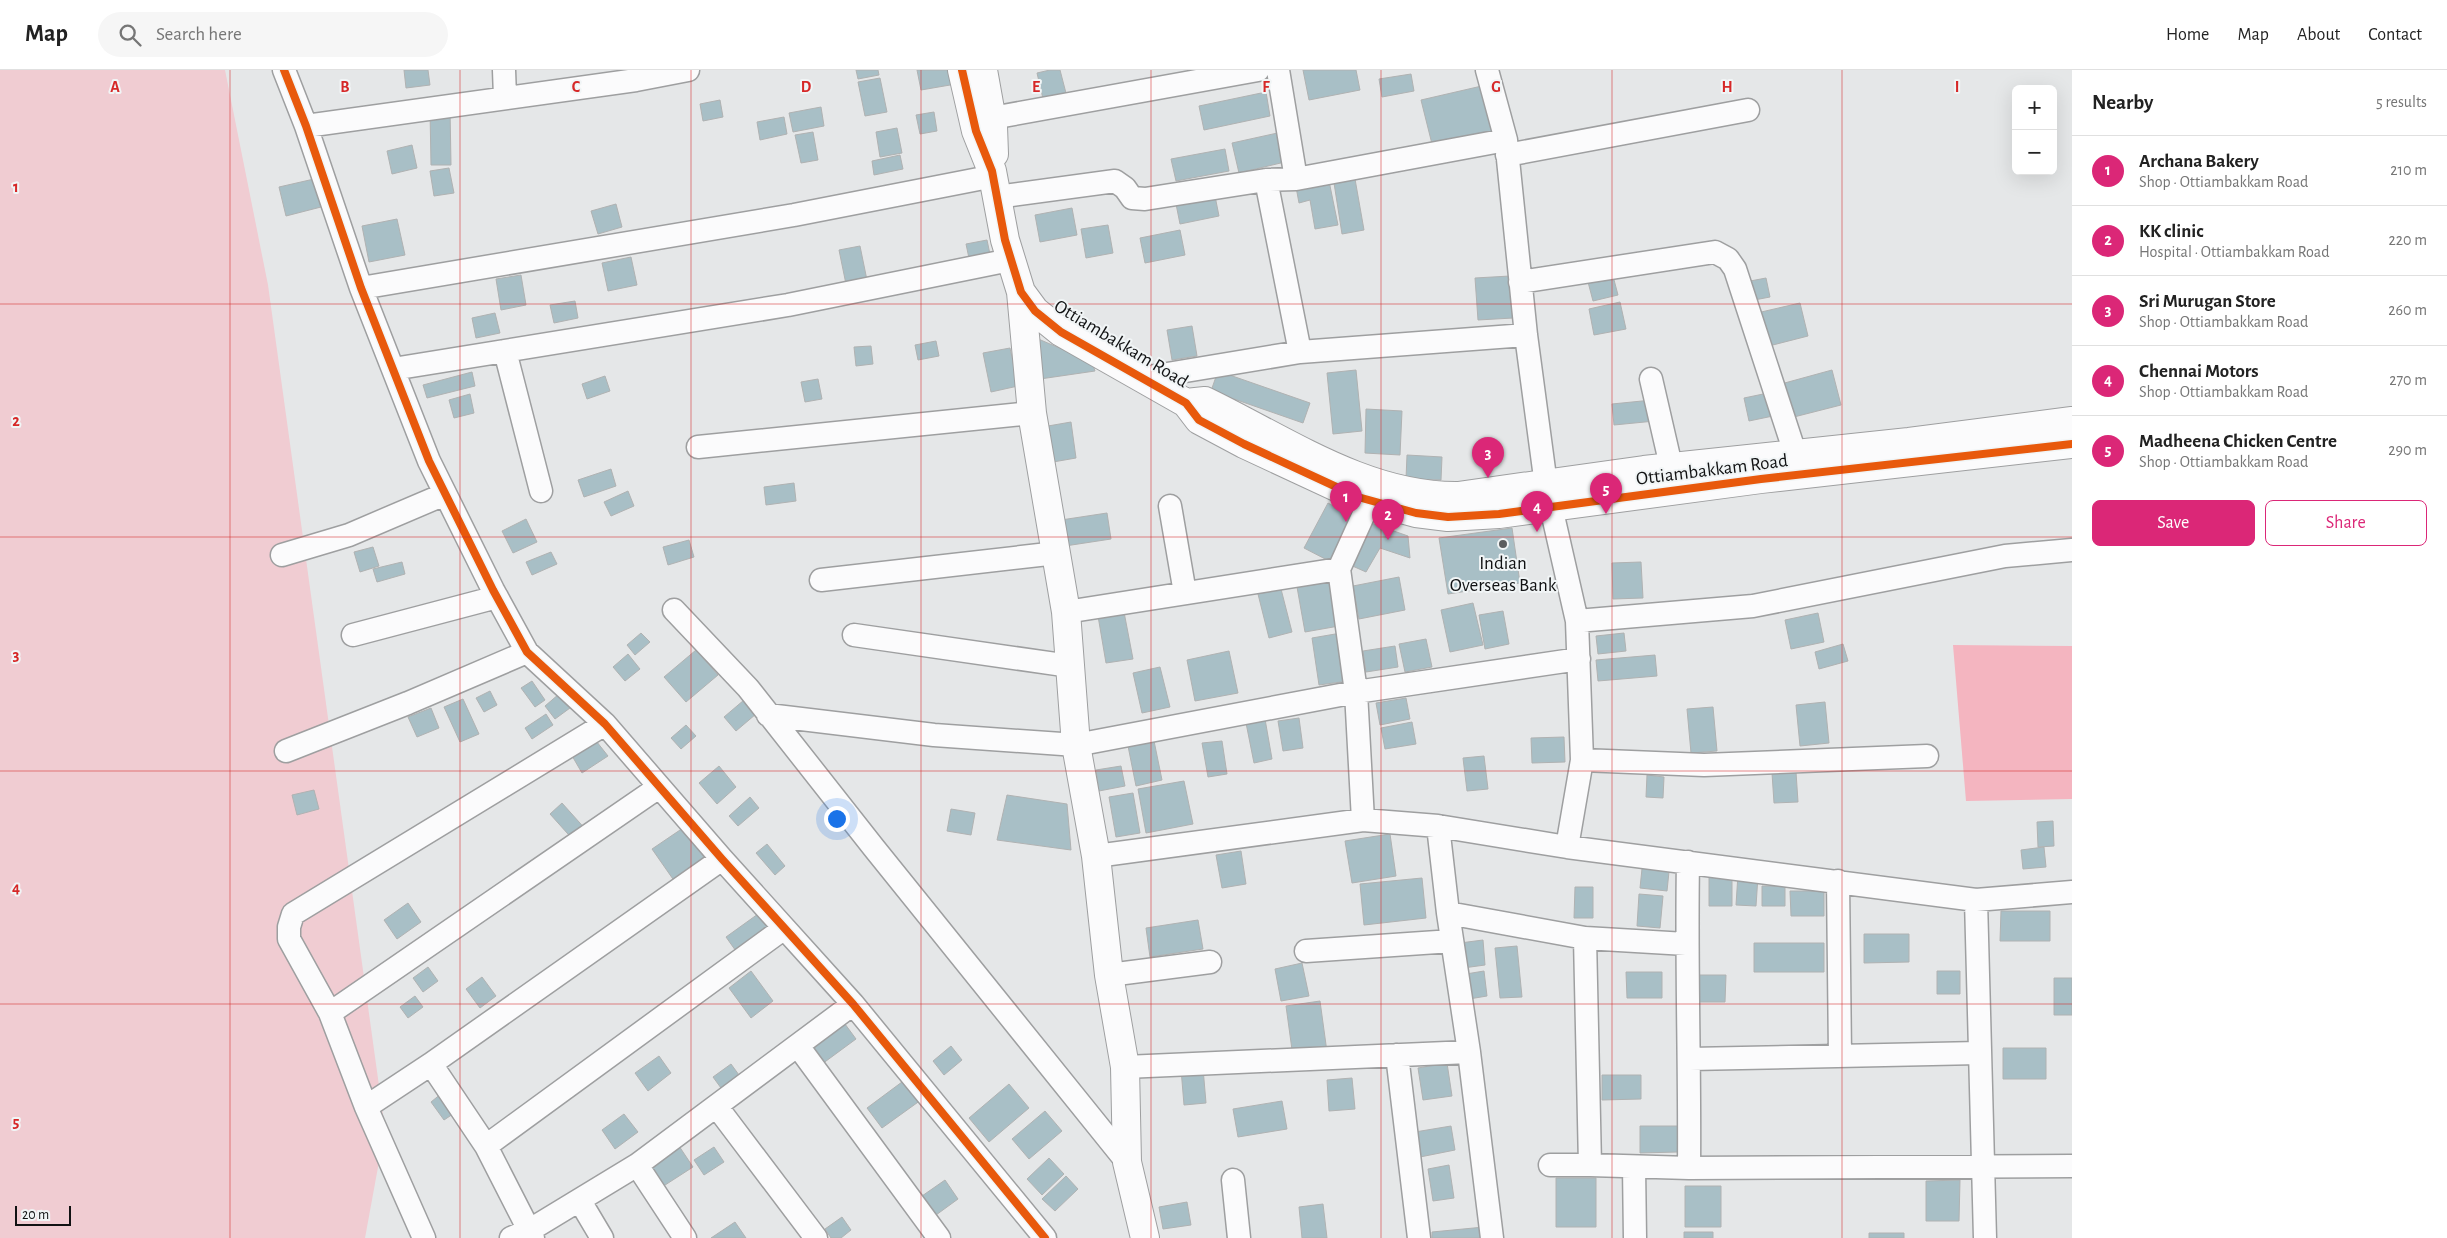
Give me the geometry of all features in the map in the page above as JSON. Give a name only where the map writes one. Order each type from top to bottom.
[{"type":"street","points":[[284,70],[306,126],[361,288],[429,461],[497,597],[527,652],[605,724],[783,929],[853,1004],[1045,1238]]},
{"type":"street","points":[[504,70],[505,97]]},
{"type":"street","points":[[306,126],[505,97],[636,75],[688,70]]},
{"type":"street","name":"Ottiambakkam Road","points":[[962,70],[976,131],[994,181],[1010,260],[1021,292],[1035,312],[1061,332],[1186,402],[1204,402],[1361,478],[1374,492],[1399,491],[1432,496],[1549,496],[1761,479],[2072,444]]},
{"type":"street","name":"Ottiambakkam Road","points":[[983,70],[992,118],[994,181]]},
{"type":"street","points":[[992,118],[1258,70]]},
{"type":"street","points":[[1278,70],[1296,179]]},
{"type":"street","points":[[1487,70],[1506,148],[1526,335],[1549,496],[1577,621],[1582,760],[1567,847]]},
{"type":"street","points":[[361,288],[994,181],[1115,181],[1125,188],[1132,198],[1145,199],[1266,180],[1296,179],[1748,110]]},
{"type":"street","points":[[1266,180],[1300,352]]},
{"type":"street","points":[[1520,282],[1715,252],[1728,260],[1735,269],[1795,453]]},
{"type":"street","points":[[393,369],[788,305],[1010,260]]},
{"type":"street","points":[[1021,292],[1032,414],[1066,612],[1076,745],[1096,856],[1109,975],[1126,1067],[1127,1162],[1145,1238]]},
{"type":"street","points":[[1142,378],[1300,352],[1526,335]]},
{"type":"street","points":[[505,351],[541,491]]},
{"type":"street","points":[[1651,380],[1671,466]]},
{"type":"street","points":[[698,447],[1032,414]]},
{"type":"street","name":"Ottiambakkam Road","points":[[1549,496],[1671,466],[1909,442],[2072,421]]},
{"type":"street","points":[[1363,820],[1356,692],[1339,569],[1374,492]]},
{"type":"street","points":[[282,555],[349,535],[445,494]]},
{"type":"street","points":[[1170,506],[1185,594]]},
{"type":"street","points":[[1577,621],[1753,606],[2005,556],[2072,550]]},
{"type":"street","points":[[822,580],[1057,553]]},
{"type":"street","points":[[1066,612],[1339,569]]},
{"type":"street","points":[[353,635],[497,597]]},
{"type":"street","points":[[674,610],[748,688],[1127,1162]]},
{"type":"street","points":[[854,635],[1070,666]]},
{"type":"street","points":[[286,751],[408,703],[527,652]]},
{"type":"street","points":[[768,715],[934,735],[1076,745],[1356,692],[1579,659]]},
{"type":"street","points":[[424,1238],[366,1107],[330,1013],[289,939],[288,927],[293,914],[605,724]]},
{"type":"street","points":[[1582,760],[1704,765],[1927,756]]},
{"type":"street","points":[[330,1013],[659,787]]},
{"type":"street","points":[[1096,856],[1363,820],[1438,826],[1567,847],[1976,900],[2072,892]]},
{"type":"street","points":[[1438,826],[1492,1238]]},
{"type":"street","points":[[366,1107],[431,1064],[722,860]]},
{"type":"street","points":[[1688,862],[1686,944],[1690,1059],[1689,1168]]},
{"type":"street","points":[[1838,881],[1840,1056]]},
{"type":"street","points":[[1976,900],[1985,1238]]},
{"type":"street","points":[[1448,913],[1585,938],[1686,944]]},
{"type":"street","points":[[486,1146],[783,929]]},
{"type":"street","points":[[1585,938],[1590,1165]]},
{"type":"street","points":[[1306,951],[1452,941]]},
{"type":"street","points":[[1109,975],[1210,962]]},
{"type":"street","points":[[431,1064],[486,1146],[525,1235],[637,1165],[853,1004]]},
{"type":"street","points":[[798,1046],[939,1238]]},
{"type":"street","points":[[1126,1067],[1469,1052]]},
{"type":"street","points":[[1690,1059],[1979,1053]]},
{"type":"street","points":[[1397,1055],[1419,1238]]},
{"type":"street","points":[[717,1107],[816,1238]]},
{"type":"street","points":[[637,1165],[685,1238]]},
{"type":"street","points":[[1550,1165],[1689,1168],[2072,1166]]},
{"type":"street","points":[[1634,1167],[1635,1238]]},
{"type":"street","points":[[1233,1180],[1239,1238]]},
{"type":"street","points":[[580,1201],[602,1238]]},
{"type":"shaded area","points":[[0,70],[225,70],[268,285],[385,1129],[365,1238],[0,1238]]},
{"type":"shaded area","points":[[1953,645],[2072,646],[2072,799],[1966,801]]},
{"type":"building","points":[[404,70],[428,70],[430,85],[406,88]]},
{"type":"building","points":[[856,70],[878,70],[879,75],[858,79]]},
{"type":"building","points":[[917,70],[954,70],[956,84],[921,90]]},
{"type":"building","points":[[1060,70],[1067,97],[1044,103],[1037,73]]},
{"type":"building","points":[[1303,70],[1356,70],[1360,90],[1309,100]]},
{"type":"building","points":[[1411,74],[1414,91],[1382,97],[1379,79]]},
{"type":"building","points":[[880,78],[887,112],[865,116],[858,82]]},
{"type":"building","points":[[1486,85],[1497,133],[1433,148],[1421,100]]},
{"type":"building","points":[[1266,92],[1270,116],[1204,130],[1199,106]]},
{"type":"building","points":[[720,100],[723,117],[703,121],[700,104]]},
{"type":"building","points":[[821,107],[824,126],[793,132],[789,113]]},
{"type":"building","points":[[450,109],[451,165],[431,165],[430,110]]},
{"type":"building","points":[[934,112],[937,131],[920,134],[916,115]]},
{"type":"building","points":[[784,117],[787,134],[760,140],[757,122]]},
{"type":"building","points":[[897,128],[902,153],[880,157],[876,132]]},
{"type":"building","points":[[813,132],[818,160],[801,163],[795,135]]},
{"type":"building","points":[[1282,132],[1289,161],[1239,173],[1232,143]]},
{"type":"building","points":[[412,145],[417,168],[392,174],[387,151]]},
{"type":"building","points":[[1225,149],[1229,171],[1176,181],[1171,159]]},
{"type":"building","points":[[900,155],[903,169],[874,175],[872,161]]},
{"type":"building","points":[[449,168],[454,193],[434,196],[430,171]]},
{"type":"building","points":[[314,179],[321,207],[286,216],[279,187]]},
{"type":"building","points":[[1355,179],[1364,230],[1342,234],[1334,183]]},
{"type":"building","points":[[1329,181],[1338,225],[1315,229],[1310,200],[1299,203],[1296,187]]},
{"type":"building","points":[[1214,191],[1219,216],[1180,224],[1175,199]]},
{"type":"building","points":[[616,204],[622,227],[598,234],[591,211]]},
{"type":"building","points":[[1072,208],[1077,235],[1040,242],[1035,215]]},
{"type":"building","points":[[397,219],[405,255],[369,262],[362,226]]},
{"type":"building","points":[[1108,225],[1113,253],[1086,258],[1081,229]]},
{"type":"building","points":[[1180,230],[1185,255],[1145,263],[1140,238]]},
{"type":"building","points":[[987,240],[991,259],[970,263],[966,244]]},
{"type":"building","points":[[860,246],[868,285],[847,289],[839,250]]},
{"type":"building","points":[[631,257],[637,285],[608,291],[602,263]]},
{"type":"building","points":[[521,275],[526,305],[501,310],[496,279]]},
{"type":"building","points":[[1510,276],[1513,318],[1478,320],[1475,278]]},
{"type":"building","points":[[1613,276],[1618,295],[1593,301],[1588,282]]},
{"type":"building","points":[[1766,278],[1770,297],[1749,301],[1745,282]]},
{"type":"building","points":[[575,301],[578,318],[554,323],[550,305]]},
{"type":"building","points":[[1620,302],[1626,329],[1594,335],[1589,309]]},
{"type":"building","points":[[1800,303],[1808,336],[1765,347],[1757,313]]},
{"type":"building","points":[[495,313],[500,333],[476,338],[472,318]]},
{"type":"building","points":[[1192,326],[1197,356],[1172,360],[1167,330]]},
{"type":"building","points":[[1036,338],[1092,362],[1095,371],[1040,379]]},
{"type":"building","points":[[936,341],[939,356],[918,360],[915,345]]},
{"type":"building","points":[[871,346],[873,364],[856,366],[854,347]]},
{"type":"building","points":[[1010,348],[1018,386],[991,392],[983,353]]},
{"type":"building","points":[[1356,370],[1362,431],[1333,434],[1327,373]]},
{"type":"building","points":[[1832,370],[1841,405],[1790,418],[1781,384]]},
{"type":"building","points":[[1218,371],[1310,403],[1303,423],[1211,391]]},
{"type":"building","points":[[472,372],[475,386],[427,398],[423,385]]},
{"type":"building","points":[[605,376],[610,391],[587,399],[582,384]]},
{"type":"building","points":[[818,379],[822,399],[805,402],[801,382]]},
{"type":"building","points":[[1768,393],[1773,416],[1749,421],[1744,398]]},
{"type":"building","points":[[470,394],[474,413],[454,418],[449,400]]},
{"type":"building","points":[[1652,400],[1655,421],[1614,425],[1612,404]]},
{"type":"building","points":[[1366,409],[1402,411],[1400,455],[1365,453]]},
{"type":"building","points":[[1071,422],[1076,458],[1053,462],[1048,426]]},
{"type":"building","points":[[1407,455],[1442,457],[1441,480],[1406,479]]},
{"type":"building","points":[[611,469],[616,486],[584,497],[578,480]]},
{"type":"building","points":[[794,483],[796,501],[766,505],[764,487]]},
{"type":"building","points":[[628,491],[634,506],[611,516],[604,502]]},
{"type":"building","points":[[1328,503],[1354,517],[1331,562],[1304,548]]},
{"type":"building","points":[[1107,513],[1111,539],[1065,546],[1061,520]]},
{"type":"building","points":[[526,519],[537,542],[513,553],[502,531]]},
{"type":"building","points":[[1371,523],[1408,536],[1410,558],[1380,548],[1366,572],[1348,564]]},
{"type":"building","points":[[1512,528],[1520,583],[1448,594],[1439,538]]},
{"type":"building","points":[[689,540],[694,557],[668,565],[663,547]]},
{"type":"building","points":[[373,547],[379,566],[360,572],[354,552]]},
{"type":"building","points":[[551,552],[557,564],[532,575],[526,562]]},
{"type":"building","points":[[402,562],[405,574],[377,582],[373,569]]},
{"type":"building","points":[[1641,562],[1643,598],[1613,599],[1612,563]]},
{"type":"building","points":[[1399,577],[1405,610],[1359,619],[1353,586]]},
{"type":"building","points":[[1331,581],[1339,626],[1305,632],[1297,587]]},
{"type":"building","points":[[1281,589],[1292,632],[1269,638],[1258,594]]},
{"type":"building","points":[[1473,603],[1483,645],[1450,652],[1441,610]]},
{"type":"building","points":[[1503,611],[1509,644],[1485,649],[1479,615]]},
{"type":"building","points":[[1124,612],[1133,659],[1106,663],[1098,616]]},
{"type":"building","points":[[1818,613],[1824,642],[1791,649],[1785,620]]},
{"type":"building","points":[[641,633],[650,642],[635,655],[627,645]]},
{"type":"building","points":[[1341,633],[1348,681],[1319,685],[1312,638]]},
{"type":"building","points":[[1624,633],[1626,651],[1598,654],[1596,636]]},
{"type":"building","points":[[1426,639],[1432,667],[1405,672],[1399,644]]},
{"type":"building","points":[[1843,644],[1848,661],[1819,669],[1815,652]]},
{"type":"building","points":[[1395,646],[1398,667],[1366,672],[1363,651]]},
{"type":"building","points":[[696,650],[718,675],[686,702],[664,677]]},
{"type":"building","points":[[1229,651],[1238,693],[1195,701],[1187,660]]},
{"type":"building","points":[[628,654],[640,669],[625,681],[613,667]]},
{"type":"building","points":[[1655,655],[1657,676],[1598,681],[1596,660]]},
{"type":"building","points":[[1160,667],[1170,707],[1142,713],[1133,673]]},
{"type":"building","points":[[532,681],[545,700],[535,707],[521,688]]},
{"type":"building","points":[[490,691],[497,705],[484,712],[476,698]]},
{"type":"building","points":[[559,694],[570,708],[555,719],[545,706]]},
{"type":"building","points":[[1406,698],[1410,719],[1380,725],[1376,703]]},
{"type":"building","points":[[463,699],[479,734],[460,742],[444,707]]},
{"type":"building","points":[[744,700],[756,714],[736,731],[724,717]]},
{"type":"building","points":[[1825,702],[1829,743],[1800,746],[1796,705]]},
{"type":"building","points":[[1713,707],[1717,751],[1691,753],[1687,709]]},
{"type":"building","points":[[431,708],[439,728],[417,737],[408,717]]},
{"type":"building","points":[[546,714],[553,725],[532,739],[525,728]]},
{"type":"building","points":[[1299,718],[1303,748],[1283,751],[1278,721]]},
{"type":"building","points":[[1265,719],[1272,759],[1254,763],[1246,723]]},
{"type":"building","points":[[1412,722],[1416,744],[1385,749],[1381,728]]},
{"type":"building","points":[[686,725],[696,736],[681,749],[671,738]]},
{"type":"building","points":[[1153,736],[1162,780],[1136,786],[1127,741]]},
{"type":"building","points":[[593,737],[608,756],[582,773],[571,754]]},
{"type":"building","points":[[1564,737],[1565,762],[1532,763],[1531,738]]},
{"type":"building","points":[[1222,741],[1227,774],[1208,777],[1202,743]]},
{"type":"building","points":[[1484,756],[1488,789],[1467,791],[1463,758]]},
{"type":"building","points":[[719,766],[736,787],[717,804],[699,783]]},
{"type":"building","points":[[1121,766],[1125,786],[1099,791],[1096,770]]},
{"type":"building","points":[[1796,772],[1798,802],[1774,803],[1772,773]]},
{"type":"building","points":[[1647,775],[1664,777],[1663,798],[1646,797]]},
{"type":"building","points":[[1184,781],[1193,824],[1146,833],[1138,789]]},
{"type":"building","points":[[314,790],[319,809],[297,815],[292,795]]},
{"type":"building","points":[[1133,793],[1140,833],[1116,837],[1109,797]]},
{"type":"building","points":[[1007,795],[1067,804],[1071,850],[997,840]]},
{"type":"building","points":[[750,797],[759,808],[738,826],[729,816]]},
{"type":"building","points":[[562,803],[588,832],[576,843],[550,814]]},
{"type":"building","points":[[951,809],[975,813],[971,835],[947,831]]},
{"type":"building","points":[[2053,821],[2054,846],[2038,847],[2037,822]]},
{"type":"building","points":[[683,828],[706,860],[675,882],[652,849]]},
{"type":"building","points":[[1390,834],[1396,876],[1352,883],[1345,841]]},
{"type":"building","points":[[767,844],[785,866],[775,875],[756,853]]},
{"type":"building","points":[[2044,847],[2046,867],[2023,869],[2021,850]]},
{"type":"building","points":[[1241,851],[1246,884],[1222,888],[1216,855]]},
{"type":"building","points":[[1643,859],[1670,862],[1667,891],[1640,888]]},
{"type":"building","points":[[1709,874],[1732,874],[1732,906],[1709,906]]},
{"type":"building","points":[[1738,874],[1758,876],[1756,906],[1736,905]]},
{"type":"building","points":[[1422,878],[1426,918],[1364,925],[1360,884]]},
{"type":"building","points":[[1762,886],[1785,886],[1785,906],[1762,906]]},
{"type":"building","points":[[1575,887],[1593,887],[1593,918],[1574,918]]},
{"type":"building","points":[[1790,891],[1824,891],[1824,916],[1791,916]]},
{"type":"building","points":[[1639,894],[1663,896],[1660,928],[1637,926]]},
{"type":"building","points":[[408,903],[421,922],[397,939],[384,920]]},
{"type":"building","points":[[2001,911],[2050,911],[2050,941],[2000,941]]},
{"type":"building","points":[[758,914],[771,931],[738,954],[726,937]]},
{"type":"building","points":[[1198,920],[1203,949],[1150,957],[1146,928]]},
{"type":"building","points":[[1864,934],[1909,934],[1909,962],[1864,963]]},
{"type":"building","points":[[1483,940],[1485,965],[1463,968],[1460,943]]},
{"type":"building","points":[[1754,943],[1824,943],[1824,972],[1754,972]]},
{"type":"building","points":[[1517,946],[1522,997],[1500,998],[1495,948]]},
{"type":"building","points":[[1302,963],[1309,996],[1281,1001],[1275,969]]},
{"type":"building","points":[[428,967],[438,981],[423,992],[413,978]]},
{"type":"building","points":[[751,971],[773,1001],[751,1018],[729,988]]},
{"type":"building","points":[[1484,971],[1487,996],[1469,999],[1466,974]]},
{"type":"building","points":[[1937,971],[1960,971],[1960,994],[1937,994]]},
{"type":"building","points":[[1626,972],[1662,972],[1662,998],[1627,998]]},
{"type":"building","points":[[1696,975],[1726,975],[1725,1002],[1696,1002]]},
{"type":"building","points":[[482,977],[496,996],[480,1008],[466,989]]},
{"type":"building","points":[[2054,978],[2072,978],[2072,1015],[2054,1015]]},
{"type":"building","points":[[415,996],[423,1007],[408,1018],[400,1007]]},
{"type":"building","points":[[1320,1001],[1327,1052],[1293,1057],[1286,1006]]},
{"type":"building","points":[[845,1024],[856,1039],[822,1064],[810,1049]]},
{"type":"building","points":[[951,1046],[962,1060],[944,1075],[933,1061]]},
{"type":"building","points":[[2003,1048],[2046,1048],[2046,1079],[2003,1079]]},
{"type":"building","points":[[659,1056],[671,1073],[648,1091],[635,1073]]},
{"type":"building","points":[[1447,1063],[1452,1096],[1423,1100],[1418,1068]]},
{"type":"building","points":[[731,1064],[739,1075],[721,1088],[713,1077]]},
{"type":"building","points":[[1203,1068],[1206,1103],[1184,1105],[1181,1069]]},
{"type":"building","points":[[1602,1075],[1641,1075],[1641,1099],[1602,1100]]},
{"type":"building","points":[[1352,1078],[1355,1109],[1329,1111],[1327,1080]]},
{"type":"building","points":[[906,1079],[921,1100],[882,1128],[867,1108]]},
{"type":"building","points":[[1009,1084],[1029,1108],[989,1142],[969,1118]]},
{"type":"building","points":[[442,1093],[456,1112],[444,1120],[431,1102]]},
{"type":"building","points":[[1282,1101],[1287,1129],[1238,1137],[1233,1109]]},
{"type":"building","points":[[1045,1111],[1062,1131],[1029,1159],[1012,1139]]},
{"type":"building","points":[[624,1114],[638,1132],[615,1149],[602,1130]]},
{"type":"building","points":[[1451,1126],[1455,1150],[1420,1157],[1415,1132]]},
{"type":"building","points":[[1640,1126],[1678,1126],[1678,1152],[1640,1153]]},
{"type":"building","points":[[679,1146],[693,1167],[662,1187],[648,1167]]},
{"type":"building","points":[[714,1147],[724,1162],[704,1175],[694,1160]]},
{"type":"building","points":[[1049,1158],[1064,1174],[1042,1195],[1027,1179]]},
{"type":"building","points":[[1449,1165],[1454,1198],[1433,1201],[1428,1169]]},
{"type":"building","points":[[1066,1176],[1078,1189],[1055,1211],[1042,1199]]},
{"type":"building","points":[[1556,1178],[1596,1178],[1596,1227],[1556,1227]]},
{"type":"building","points":[[945,1180],[958,1199],[936,1215],[922,1196]]},
{"type":"building","points":[[1960,1180],[1959,1221],[1926,1221],[1926,1181]]},
{"type":"building","points":[[1685,1186],[1721,1186],[1721,1227],[1685,1227]]},
{"type":"building","points":[[1187,1202],[1191,1225],[1163,1229],[1159,1207]]},
{"type":"building","points":[[1323,1204],[1327,1238],[1302,1238],[1299,1207]]},
{"type":"building","points":[[842,1217],[851,1230],[841,1238],[831,1238],[825,1229]]},
{"type":"building","points":[[735,1222],[746,1238],[711,1238]]},
{"type":"building","points":[[1484,1227],[1485,1238],[1432,1238],[1432,1232]]},
{"type":"building","points":[[1684,1232],[1713,1232],[1713,1238],[1684,1238]]},
{"type":"building","points":[[1869,1233],[1904,1233],[1904,1238],[1869,1238]]},
{"type":"cycle path","points":[[284,70],[306,126],[361,288],[429,461],[493,590],[527,652],[605,724],[722,859],[853,1004],[1045,1238]]},
{"type":"cycle path","points":[[962,70],[976,131],[992,171],[1005,240],[1021,292],[1035,311],[1061,332],[1186,403],[1199,420],[1244,444],[1358,497],[1416,513],[1448,517],[1499,514],[1761,479],[2072,444]]},
{"type":"place","name":"Sri Murugan Store","points":[[1488,478]]},
{"type":"place","name":"Madheena Chicken Centre","points":[[1606,514]]},
{"type":"place","name":"Archana Bakery","points":[[1346,522]]},
{"type":"place","name":"Chennai Motors","points":[[1537,532]]},
{"type":"place","name":"KK clinic","points":[[1388,540]]},
{"type":"place","name":"Indian Overseas Bank","points":[[1503,544]]}]
